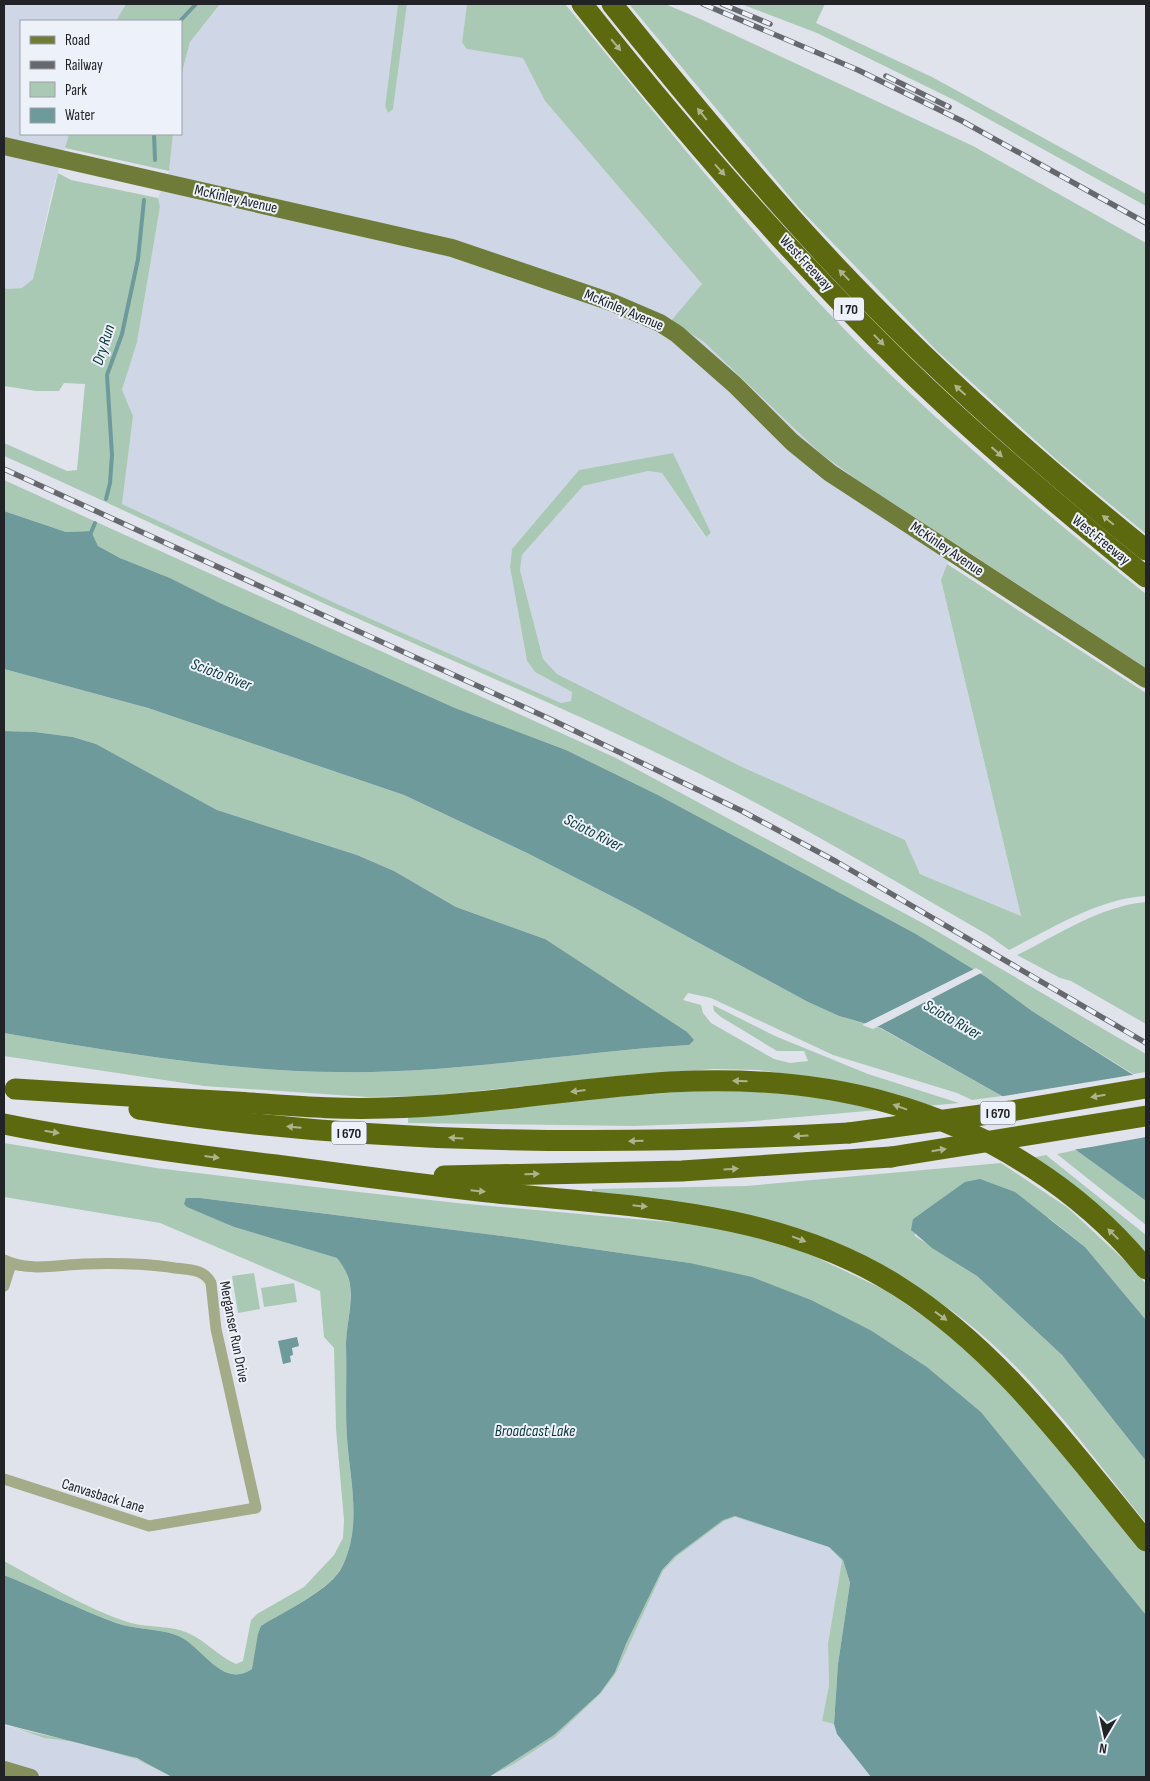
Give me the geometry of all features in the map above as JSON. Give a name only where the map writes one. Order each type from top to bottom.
[{"type":"highway","name":"West Freeway","points":[[583,6],[715,164],[825,285],[904,366],[1022,474],[1146,577]]},
{"type":"highway","name":"West Freeway","points":[[618,12],[719,136],[826,256],[885,317],[987,414],[1146,550]]},
{"type":"highway","points":[[9,1088],[304,1106],[383,1108],[452,1105],[671,1082],[730,1081],[790,1084],[890,1103],[956,1128],[985,1142],[1022,1162],[1075,1200],[1108,1229],[1146,1269]]},
{"type":"highway","name":"I 670","points":[[9,1088],[205,1119],[348,1132],[585,1142],[740,1139],[849,1133],[1011,1111],[1146,1088]]},
{"type":"highway","name":"I 670","points":[[4,1124],[176,1152],[378,1178],[682,1171],[891,1158],[1146,1116]]},
{"type":"highway","points":[[378,1178],[678,1211],[725,1218],[778,1231],[836,1253],[897,1285],[946,1319],[989,1356],[1024,1394],[1146,1542]]},
{"type":"main road","name":"McKinley Avenue","points":[[4,146],[452,248],[611,302],[660,322],[691,345],[792,442],[830,473],[1146,679]]},
{"type":"street","points":[[4,1286],[8,1262]]},
{"type":"street","name":"Merganser Run Drive","points":[[8,1262],[36,1267],[144,1263],[195,1271],[208,1277],[211,1283],[216,1329],[256,1508]]},
{"type":"street","name":"Canvasback Lane","points":[[4,1478],[149,1526],[256,1508]]},
{"type":"street","points":[[4,1769],[31,1777]]},
{"type":"shaded area","points":[[4,4],[126,4],[117,20],[20,20],[20,135],[69,135],[52,192],[33,279],[22,288],[6,289],[4,286]]},
{"type":"shaded area","points":[[220,4],[398,4],[385,107],[387,113],[393,108],[407,4],[467,4],[462,44],[467,49],[523,57],[545,101],[702,284],[672,321],[704,342],[820,453],[960,547],[947,564],[941,580],[1021,916],[920,874],[905,840],[740,766],[557,674],[543,659],[520,570],[522,555],[583,486],[648,471],[662,473],[705,537],[711,533],[673,453],[579,470],[512,549],[510,567],[527,661],[535,672],[572,692],[571,701],[561,703],[335,603],[122,504],[133,416],[122,390],[137,341],[160,207],[158,198],[169,171],[173,135],[182,135],[182,72],[190,42]]},
{"type":"shaded area","points":[[735,1517],[829,1547],[842,1561],[828,1643],[829,1685],[822,1721],[834,1724],[837,1734],[871,1777],[491,1777],[514,1764],[616,1673],[663,1571],[676,1557],[724,1521]]},
{"type":"shaded area","points":[[4,1725],[44,1738],[76,1742],[136,1759],[171,1777],[4,1777]]},
{"type":"green space","points":[[126,4],[220,4],[190,42],[182,72],[182,20],[117,20]]},
{"type":"green space","points":[[398,4],[407,4],[393,109],[388,113],[385,107]]},
{"type":"green space","points":[[467,4],[565,4],[738,213],[848,333],[919,402],[993,468],[1146,594],[1146,668],[859,481],[820,453],[704,342],[671,321],[702,284],[545,101],[523,58],[467,49],[462,43]]},
{"type":"green space","points":[[629,4],[665,4],[696,17],[973,146],[1146,243],[1146,534],[1059,462],[938,352],[799,208]]},
{"type":"green space","points":[[741,4],[825,4],[816,23],[932,77],[1146,194],[1146,206],[956,101],[817,33]]},
{"type":"green space","points":[[69,135],[173,135],[169,171],[65,148]]},
{"type":"green space","points":[[58,173],[71,180],[158,198],[160,207],[137,342],[122,390],[133,416],[122,504],[335,603],[561,703],[571,701],[572,692],[535,672],[527,661],[510,567],[512,549],[579,470],[673,453],[711,533],[706,537],[662,473],[648,471],[583,486],[522,555],[520,570],[543,659],[557,674],[740,766],[905,840],[920,874],[1021,916],[941,580],[947,564],[1146,693],[1146,896],[1128,898],[1093,909],[1009,950],[988,935],[845,852],[700,774],[609,730],[334,608],[4,456],[4,443],[67,471],[77,470],[85,384],[64,383],[59,391],[36,391],[4,386],[4,286],[6,289],[22,288],[33,279]]},
{"type":"green space","points":[[4,480],[616,758],[928,926],[1146,1054],[1146,1072],[1133,1074],[1032,1011],[986,977],[916,934],[658,795],[566,750],[455,708],[220,603],[170,578],[120,558],[98,546],[91,531],[66,532],[4,511]]},
{"type":"green space","points":[[4,669],[148,708],[404,795],[529,854],[631,906],[808,1002],[839,1016],[880,1028],[1002,1096],[972,1100],[957,1093],[833,1055],[711,998],[688,993],[683,1000],[701,1005],[703,1013],[711,1023],[774,1059],[790,1063],[808,1061],[804,1051],[777,1051],[721,1017],[714,1011],[713,1005],[775,1036],[868,1074],[959,1103],[927,1106],[848,1083],[759,1070],[714,1069],[628,1075],[430,1096],[367,1097],[204,1086],[4,1056],[4,1033],[212,1064],[296,1071],[338,1072],[426,1070],[689,1045],[545,939],[456,907],[394,871],[357,855],[217,810],[96,744],[73,737],[35,732],[4,731]]},
{"type":"green space","points":[[1146,902],[1146,1024],[1071,981],[1060,978],[1017,955],[1096,915],[1112,909]]},
{"type":"green space","points":[[723,1089],[820,1097],[878,1110],[743,1122],[633,1126],[408,1123],[408,1117],[624,1096]]},
{"type":"green space","points":[[4,1143],[156,1168],[341,1190],[457,1203],[680,1223],[731,1230],[807,1253],[885,1290],[953,1336],[1031,1413],[1146,1553],[1146,1615],[981,1412],[927,1367],[872,1331],[690,1263],[517,1238],[200,1198],[184,1204],[234,1227],[338,1258],[346,1271],[350,1286],[346,1350],[346,1416],[353,1518],[349,1550],[343,1565],[328,1583],[306,1599],[261,1626],[252,1669],[241,1674],[231,1674],[221,1670],[185,1640],[176,1635],[116,1623],[4,1575],[4,1561],[66,1595],[114,1617],[145,1626],[181,1630],[201,1640],[223,1657],[236,1664],[243,1661],[251,1620],[257,1614],[304,1587],[334,1555],[343,1538],[344,1520],[336,1429],[334,1348],[324,1337],[320,1291],[160,1223],[4,1197]]},
{"type":"green space","points":[[1076,1150],[1146,1201],[1146,1225],[1057,1154]]},
{"type":"green space","points":[[1046,1155],[1146,1235],[1146,1254],[1031,1158]]},
{"type":"green space","points":[[1001,1163],[1068,1208],[1137,1272],[1146,1284],[1146,1320],[1085,1247],[1049,1218],[930,1207],[913,1219],[915,1236],[977,1276],[1062,1355],[1146,1461],[1146,1523],[1083,1443],[1015,1366],[964,1320],[882,1265],[592,1193],[592,1189],[746,1186]]},
{"type":"green space","points":[[254,1273],[260,1309],[238,1313],[232,1276]]},
{"type":"green space","points":[[294,1283],[297,1302],[264,1307],[261,1288]]},
{"type":"green space","points":[[735,1516],[829,1547],[735,1517],[724,1521],[676,1557],[663,1571],[616,1673],[600,1694],[555,1737],[514,1764],[489,1777],[554,1735],[615,1672],[626,1644],[662,1570],[675,1556],[723,1519]]},
{"type":"green space","points":[[829,1547],[843,1560],[850,1583],[838,1664],[834,1724],[822,1721],[829,1685],[828,1643],[842,1561]]},
{"type":"green space","points":[[4,1724],[122,1753],[142,1761],[172,1777],[136,1759],[76,1742],[44,1738]]},
{"type":"water","name":"Scioto River","points":[[4,511],[66,532],[91,531],[98,546],[120,558],[170,578],[220,603],[455,708],[566,750],[658,795],[916,934],[986,977],[1032,1011],[1146,1083],[1146,1201],[1002,1096],[881,1028],[839,1016],[808,1002],[631,906],[529,854],[404,795],[148,708],[4,669]]},
{"type":"water","points":[[4,731],[35,732],[73,737],[96,744],[217,810],[357,855],[394,871],[456,907],[545,939],[687,1032],[694,1040],[689,1045],[426,1070],[338,1072],[296,1071],[212,1064],[4,1033]]},
{"type":"water","points":[[980,1179],[1015,1192],[1085,1247],[1146,1320],[1146,1461],[1062,1355],[977,1276],[932,1248],[911,1230],[913,1219],[965,1182]]},
{"type":"water","name":"Broadcast Lake","points":[[186,1198],[200,1198],[517,1238],[690,1263],[752,1277],[811,1300],[872,1331],[927,1367],[981,1412],[1146,1615],[1146,1777],[871,1777],[837,1734],[834,1724],[838,1664],[850,1583],[843,1560],[829,1547],[735,1516],[723,1520],[675,1556],[662,1570],[626,1644],[615,1672],[600,1693],[554,1735],[489,1777],[172,1777],[137,1758],[4,1724],[4,1575],[116,1623],[176,1635],[194,1647],[221,1670],[231,1674],[241,1674],[252,1669],[261,1626],[329,1583],[343,1565],[349,1550],[352,1534],[353,1502],[347,1438],[346,1346],[351,1292],[345,1271],[337,1258],[234,1227],[187,1207],[184,1204]]},
{"type":"water","points":[[297,1337],[299,1346],[292,1348],[291,1362],[283,1364],[278,1341]]},
{"type":"pier","points":[[976,968],[983,972],[873,1029],[862,1025]]},
{"type":"pier","points":[[1138,1074],[1146,1080],[1146,1137],[1091,1147],[1072,1150],[998,1097]]},
{"type":"waterway","name":"Dry Run","points":[[181,20],[196,4]]},
{"type":"waterway","name":"Dry Run","points":[[154,135],[155,160]]},
{"type":"waterway","name":"Dry Run","points":[[106,499],[110,483],[112,455],[107,375],[122,334],[138,259],[144,200]]},
{"type":"waterway","name":"Dry Run","points":[[90,535],[95,523]]},
{"type":"railway","points":[[703,4],[858,70],[962,121],[1146,223]]},
{"type":"railway","points":[[722,4],[770,24]]},
{"type":"railway","points":[[886,76],[949,107]]},
{"type":"railway","points":[[4,469],[550,719],[742,811],[837,862],[1146,1043]]}]
